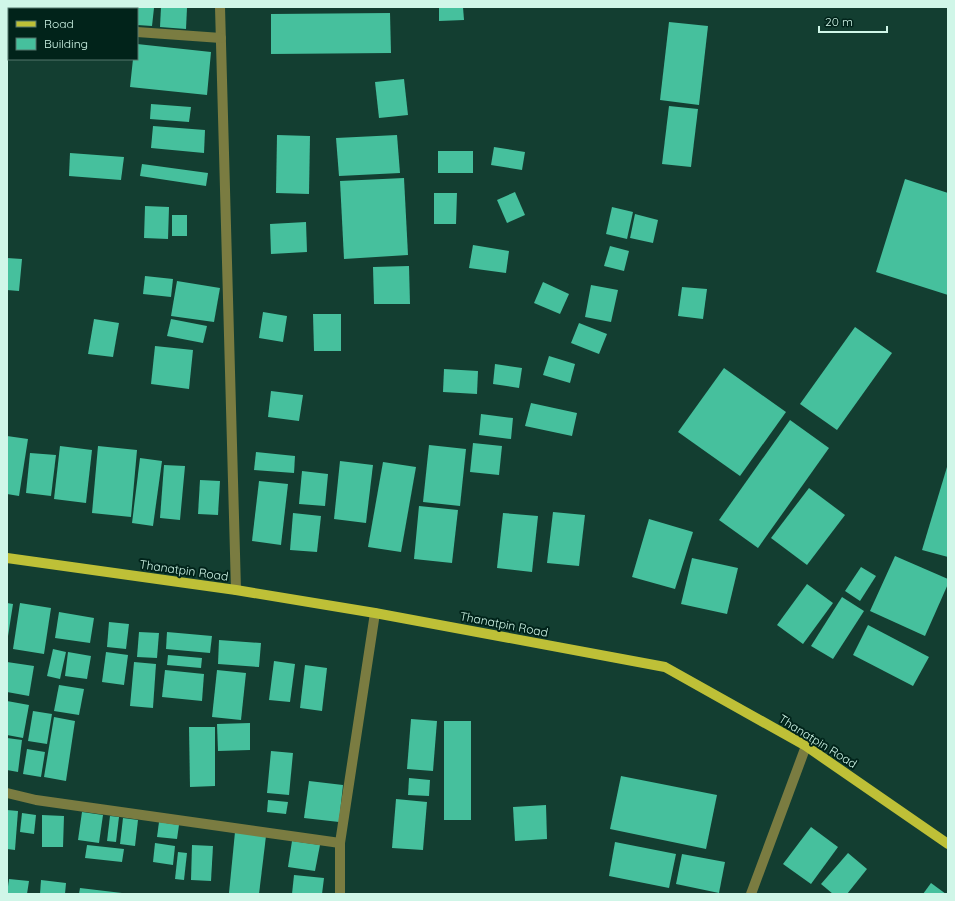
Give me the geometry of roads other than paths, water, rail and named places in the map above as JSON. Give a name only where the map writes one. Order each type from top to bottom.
[{"type":"main road","name":"Thanatpin Road","points":[[7,558],[236,590],[375,613],[665,667],[806,746],[948,844]]},
{"type":"street","points":[[220,7],[236,590]]},
{"type":"street","points":[[138,32],[221,38]]},
{"type":"street","points":[[340,894],[340,843],[375,613]]},
{"type":"street","points":[[751,894],[806,746]]},
{"type":"street","points":[[7,793],[44,801],[340,843]]}]
